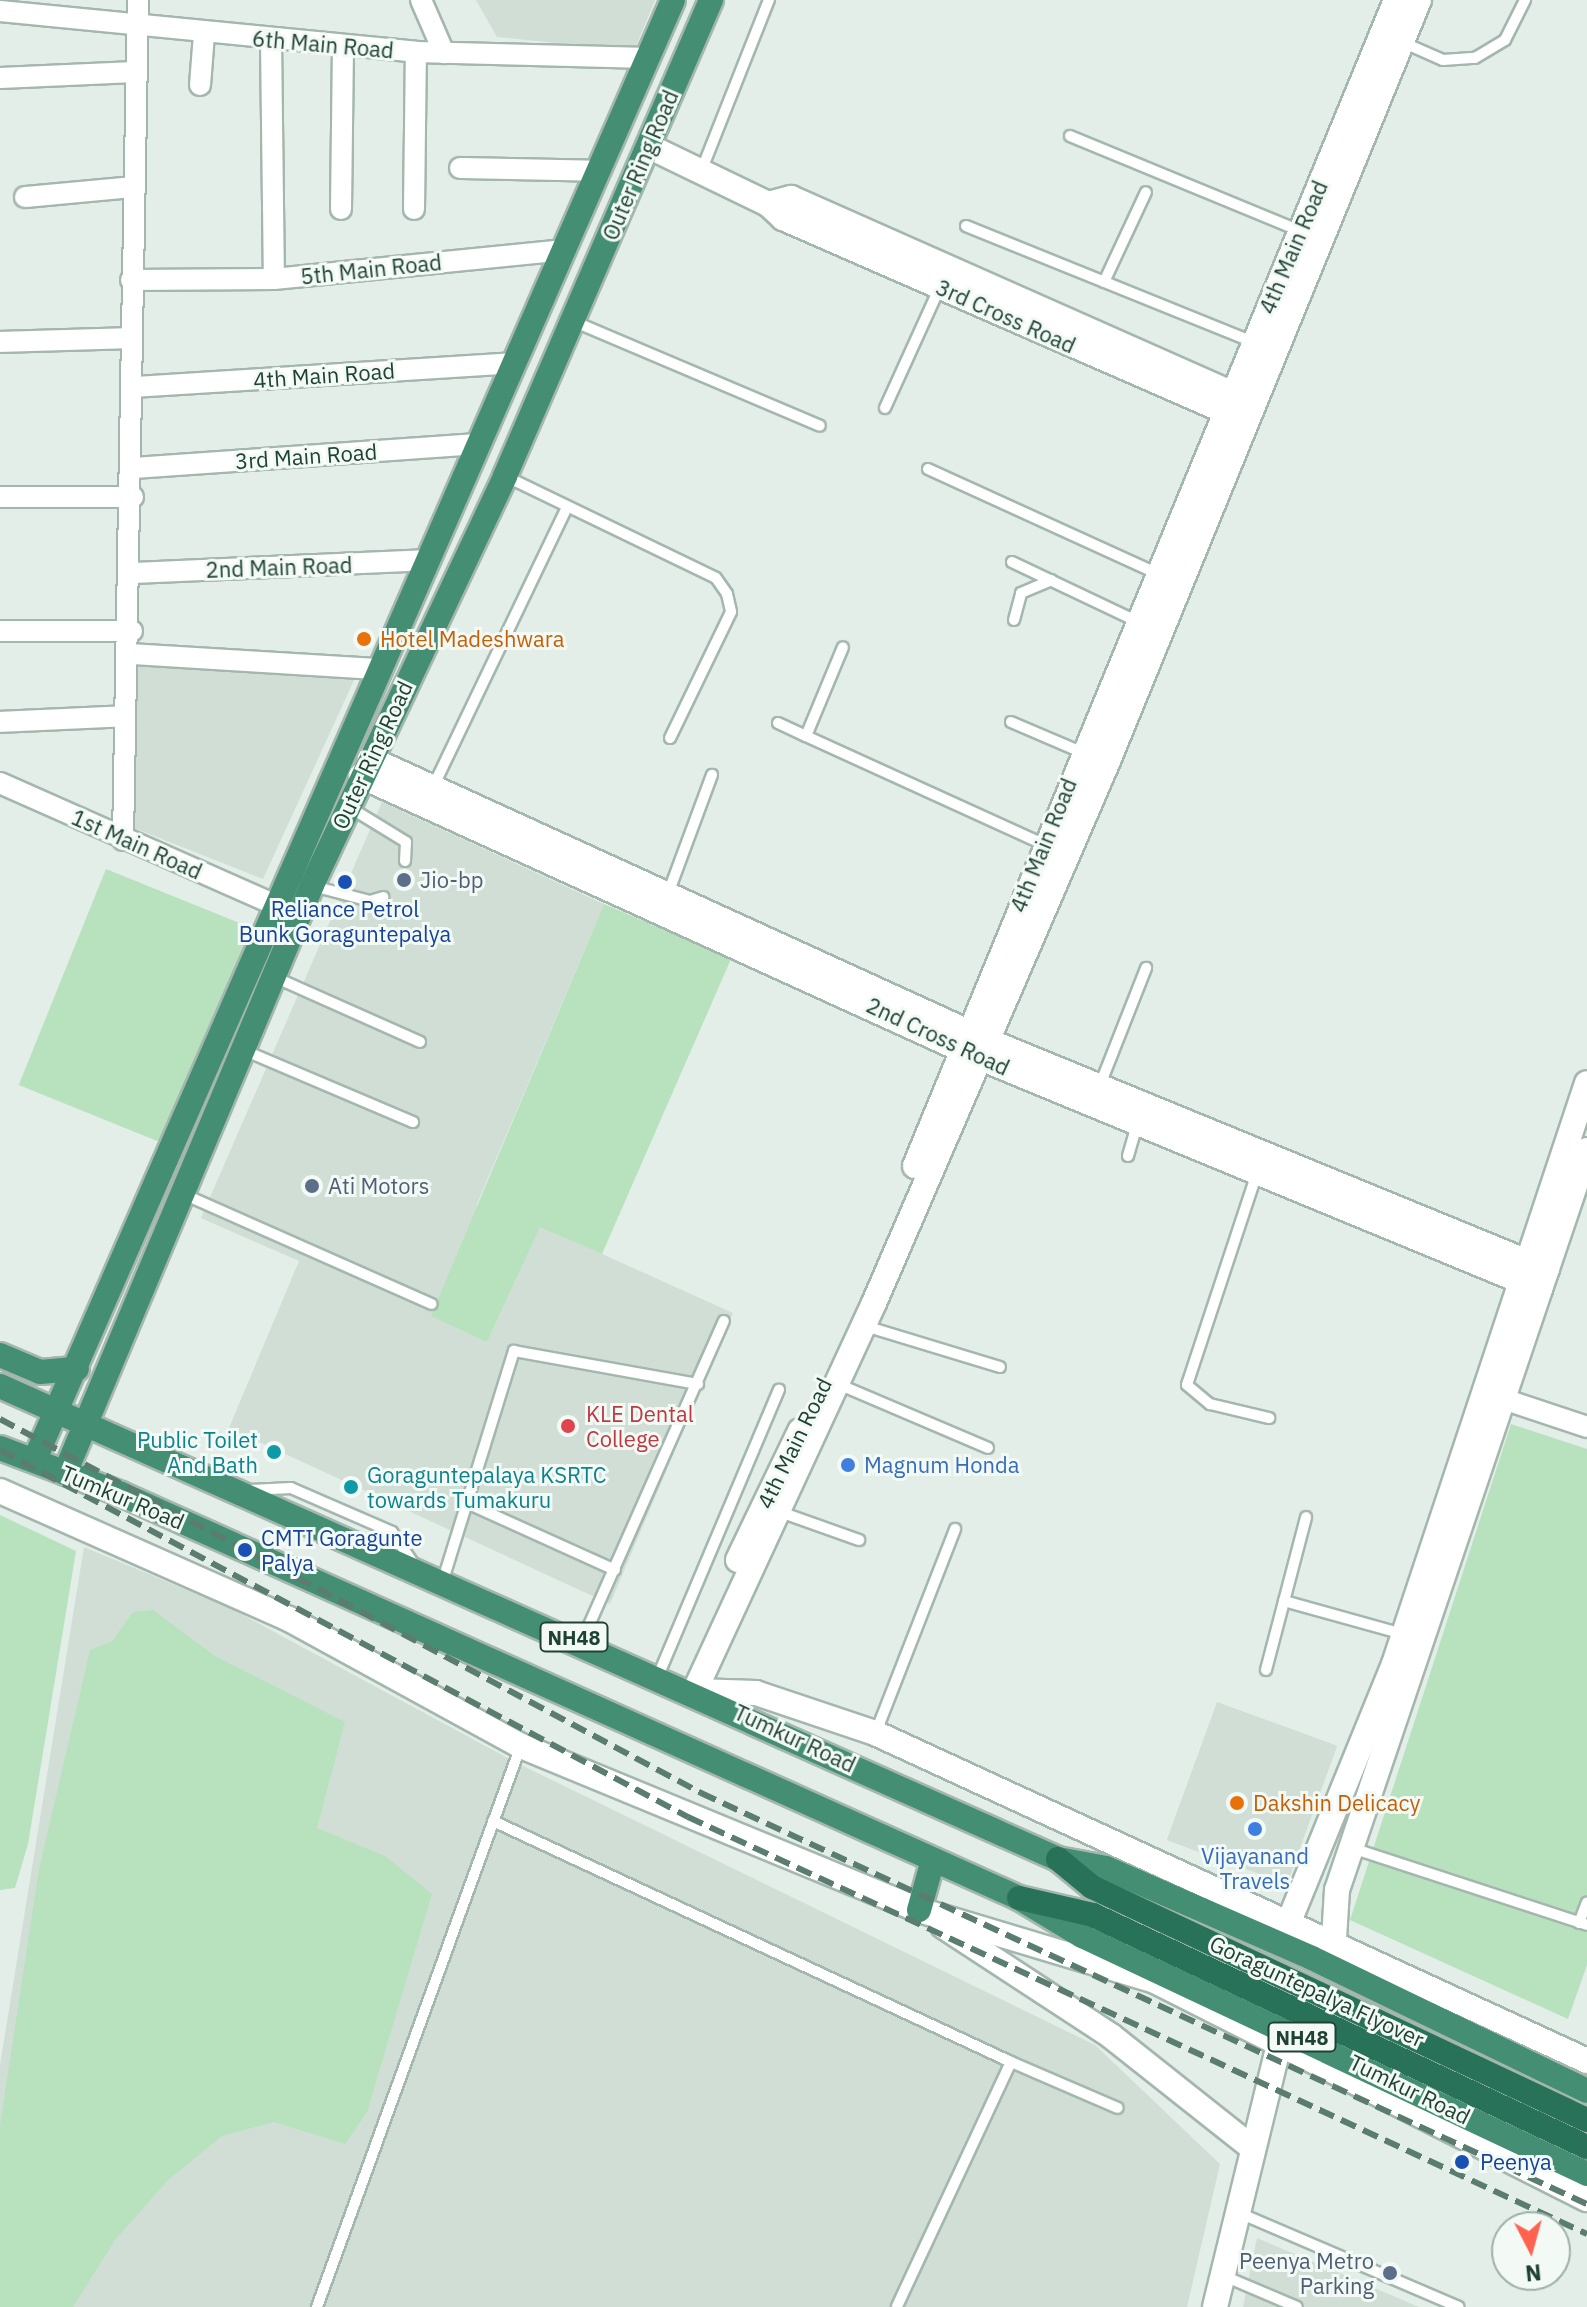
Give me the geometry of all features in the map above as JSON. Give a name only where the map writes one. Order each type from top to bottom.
[{"type":"highway","name":"Outer Ring Road","points":[[35,1459],[77,1369],[275,905],[673,0]]},
{"type":"highway","name":"Outer Ring Road","points":[[65,1473],[272,976],[348,806],[505,476],[711,0]]},
{"type":"highway","points":[[0,1355],[40,1372],[77,1369]]},
{"type":"highway","name":"Tumkur Road","points":[[0,1386],[84,1427],[240,1490],[582,1641],[1058,1859],[1106,1868],[1312,1958],[1587,2091]]},
{"type":"highway","name":"Tumkur Road","points":[[0,1448],[35,1459],[245,1550],[933,1860]]},
{"type":"highway","name":"Goraguntepalya Flyover","points":[[1058,1859],[1092,1887],[1301,1982],[1587,2120]]},
{"type":"highway","points":[[919,1910],[933,1860]]},
{"type":"highway","name":"NH48","points":[[933,1860],[1019,1898]]},
{"type":"highway","name":"Tumkur Road","points":[[1019,1898],[1082,1936],[1587,2174]]},
{"type":"highway","name":"Goraguntepalya Flyover","points":[[1019,1898],[1093,1915],[1587,2147]]},
{"type":"street","points":[[123,840],[125,716],[132,631],[134,387],[131,280],[138,0]]},
{"type":"street","points":[[421,0],[444,53]]},
{"type":"street","name":"4th Main Road","points":[[973,1044],[1043,844],[1396,0]]},
{"type":"street","name":"4th Main Road","points":[[677,1684],[826,1379],[1253,413],[1419,0]]},
{"type":"street","name":"6th Main Road","points":[[0,11],[136,28],[416,52],[648,58]]},
{"type":"street","points":[[200,85],[204,34]]},
{"type":"street","name":"5th Main Road","points":[[271,40],[274,279],[563,250]]},
{"type":"street","points":[[341,209],[343,46]]},
{"type":"street","points":[[414,209],[416,52]]},
{"type":"street","points":[[0,78],[135,72]]},
{"type":"street","name":"3rd Cross Road","points":[[648,146],[702,169],[768,204],[783,218],[940,287],[1227,402]]},
{"type":"street","points":[[460,168],[598,171]]},
{"type":"street","points":[[25,197],[133,187]]},
{"type":"street","points":[[768,204],[791,198],[1253,413]]},
{"type":"street","points":[[131,280],[274,279]]},
{"type":"street","points":[[0,342],[132,338]]},
{"type":"street","name":"4th Main Road","points":[[134,387],[514,363]]},
{"type":"street","name":"3rd Main Road","points":[[133,468],[478,444]]},
{"type":"street","points":[[0,497],[133,497]]},
{"type":"street","name":"2nd Main Road","points":[[132,573],[426,560]]},
{"type":"street","points":[[0,631],[132,631]]},
{"type":"street","points":[[131,654],[379,669]]},
{"type":"street","points":[[0,722],[125,716]]},
{"type":"street","name":"2nd Cross Road","points":[[366,768],[973,1044]]},
{"type":"street","name":"2nd Cross Road","points":[[366,768],[433,788],[669,891],[1137,1124],[1257,1173],[1533,1276]]},
{"type":"street","name":"1st Main Road","points":[[0,783],[275,905]]},
{"type":"street","points":[[1533,1276],[1098,1088],[973,1044],[864,1325],[780,1512],[677,1684],[756,1693],[875,1733],[1334,1939],[1587,2061]]},
{"type":"street","points":[[1334,1939],[1333,1910],[1503,1399],[1533,1276],[1587,1083]]},
{"type":"street","points":[[1290,1919],[1403,1634],[1533,1276],[1587,1150]]},
{"type":"street","points":[[1503,1399],[1587,1427]]},
{"type":"street","points":[[0,1491],[289,1619],[521,1746],[919,1910],[1155,1981],[1587,2199]]},
{"type":"street","points":[[919,1910],[1111,2036],[1250,2146]]},
{"type":"street","points":[[1215,2307],[1250,2146],[1279,2044]]},
{"type":"lane","points":[[702,169],[769,0]]},
{"type":"lane","points":[[1401,42],[1443,60],[1475,58],[1505,40],[1525,0]]},
{"type":"lane","points":[[1070,136],[1300,231]]},
{"type":"lane","points":[[1104,282],[1146,192]]},
{"type":"lane","points":[[966,226],[1253,342]]},
{"type":"lane","points":[[885,408],[940,287]]},
{"type":"lane","points":[[573,321],[820,426]]},
{"type":"lane","points":[[928,469],[1156,573]]},
{"type":"lane","points":[[505,476],[565,512],[716,578],[727,594],[731,612],[670,738]]},
{"type":"lane","points":[[433,788],[565,512]]},
{"type":"lane","points":[[1012,562],[1136,621]]},
{"type":"lane","points":[[1014,620],[1021,593],[1051,580]]},
{"type":"lane","points":[[806,736],[843,647]]},
{"type":"lane","points":[[1011,722],[1081,752]]},
{"type":"lane","points":[[778,723],[1043,844]]},
{"type":"lane","points":[[669,891],[712,775]]},
{"type":"lane","points":[[348,806],[406,842],[405,861]]},
{"type":"lane","points":[[312,885],[370,901],[383,897]]},
{"type":"lane","points":[[1098,1088],[1146,968]]},
{"type":"lane","points":[[272,976],[420,1042]]},
{"type":"lane","points":[[241,1049],[413,1122]]},
{"type":"lane","points":[[1128,1156],[1137,1124]]},
{"type":"lane","points":[[1257,1173],[1187,1385],[1210,1404],[1269,1418]]},
{"type":"lane","points":[[180,1193],[431,1304]]},
{"type":"lane","points":[[582,1641],[724,1321]]},
{"type":"lane","points":[[864,1325],[1000,1367]]},
{"type":"lane","points":[[443,1580],[514,1351],[698,1384]]},
{"type":"lane","points":[[838,1384],[988,1448]]},
{"type":"lane","points":[[677,1684],[779,1390]]},
{"type":"lane","points":[[469,1504],[615,1570]]},
{"type":"lane","points":[[780,1512],[859,1540]]},
{"type":"lane","points":[[1266,1670],[1306,1517]]},
{"type":"lane","points":[[875,1733],[955,1529]]},
{"type":"lane","points":[[1284,1601],[1403,1634]]},
{"type":"lane","points":[[317,2307],[521,1746]]},
{"type":"lane","points":[[493,1821],[1011,2062],[1118,2108]]},
{"type":"lane","points":[[1352,1848],[1583,1924],[1587,1902]]},
{"type":"lane","points":[[897,2307],[1011,2062]]},
{"type":"lane","points":[[1235,2212],[1459,2307]]},
{"type":"lane","points":[[1222,2276],[1297,2307]]},
{"type":"shaded area","points":[[476,0],[655,0],[634,51],[497,37]]},
{"type":"shaded area","points":[[138,664],[355,678],[263,879],[129,826]]},
{"type":"shaded area","points":[[382,802],[604,904],[477,1204],[487,1342],[540,1226],[733,1313],[610,1604],[229,1428],[299,1261],[201,1218]]},
{"type":"shaded area","points":[[84,1547],[230,1608],[515,1762],[1095,2045],[1220,2164],[1187,2307],[0,2307],[0,2065]]},
{"type":"shaded area","points":[[1217,1702],[1337,1746],[1287,1884],[1167,1840]]},
{"type":"shaded area","points":[[1257,2238],[1419,2307],[1243,2307]]},
{"type":"green space","points":[[106,869],[252,928],[165,1144],[19,1085]]},
{"type":"green space","points":[[604,904],[731,959],[602,1254],[540,1227],[487,1342],[431,1316]]},
{"type":"green space","points":[[1511,1424],[1587,1449],[1587,1965],[1568,2019],[1350,1920]]},
{"type":"green space","points":[[0,1515],[76,1551],[28,1844],[15,1888],[0,1890]]},
{"type":"green space","points":[[153,1610],[215,1656],[345,1722],[317,1828],[385,1856],[432,1894],[367,2112],[345,2144],[274,2122],[222,2136],[168,2180],[115,2240],[73,2307],[0,2307],[0,2125],[39,1869],[90,1650],[112,1641],[133,1612]]},
{"type":"railway","points":[[0,1419],[701,1793],[1587,2204]]},
{"type":"railway","points":[[0,1450],[688,1817],[1587,2234]]},
{"type":"place","name":"Hotel Madeshwara","points":[[364,639]]},
{"type":"place","name":"Jio-bp","points":[[404,880]]},
{"type":"place","name":"Reliance Petrol Bunk Goraguntepalya","points":[[345,882]]},
{"type":"place","name":"Ati Motors","points":[[312,1186]]},
{"type":"place","name":"KLE Dental College","points":[[568,1426]]},
{"type":"place","name":"Public Toilet And Bath","points":[[274,1452]]},
{"type":"place","name":"Magnum Honda","points":[[848,1465]]},
{"type":"place","name":"Goraguntepalaya KSRTC towards Tumakuru","points":[[351,1487]]},
{"type":"place","name":"CMTI Goragunte Palya","points":[[245,1550]]},
{"type":"place","name":"Dakshin Delicacy","points":[[1237,1803]]},
{"type":"place","name":"Vijayanand Travels","points":[[1255,1829]]},
{"type":"place","name":"Peenya","points":[[1462,2162]]},
{"type":"place","name":"Peenya Metro Parking","points":[[1390,2273]]}]
